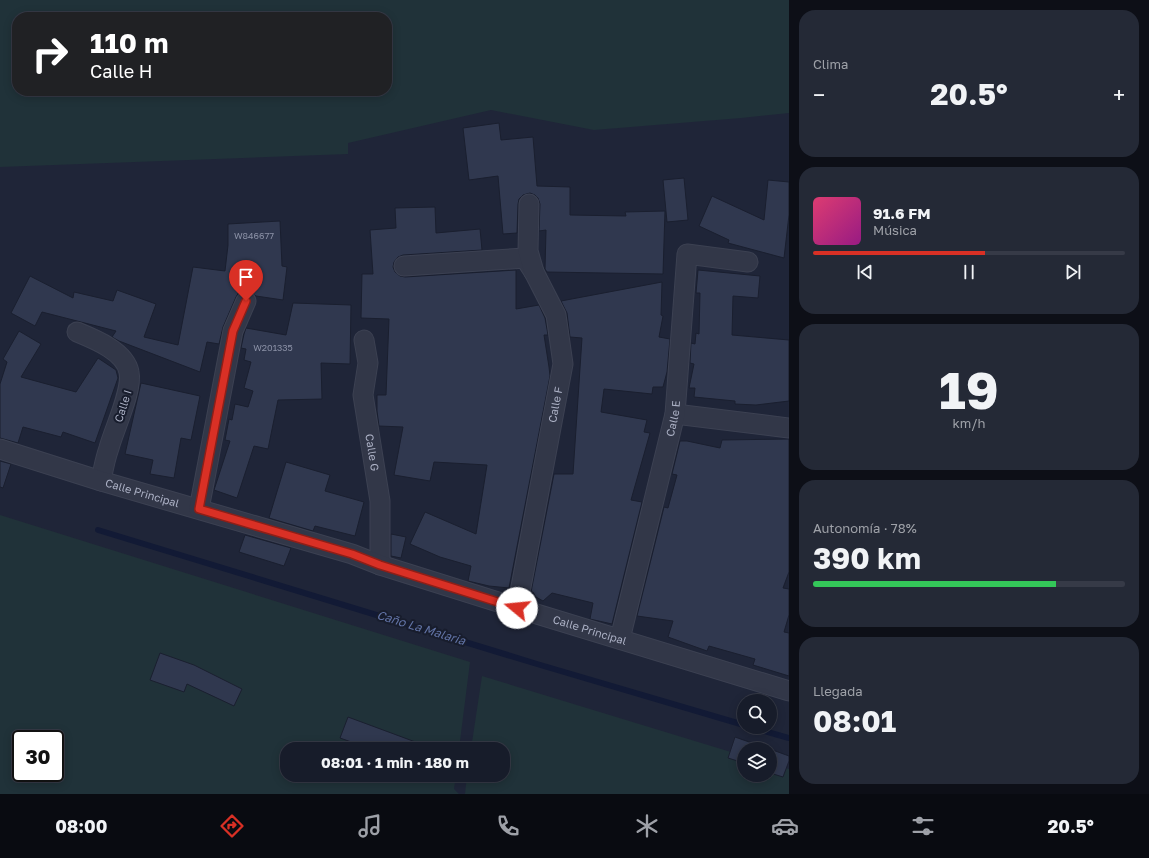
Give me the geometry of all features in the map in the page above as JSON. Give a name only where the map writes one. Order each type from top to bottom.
[{"type":"street","name":"Calle F","points":[[517,608],[563,364],[556,315],[534,272],[528,251],[529,204]]},
{"type":"street","name":"Calle E","points":[[620,639],[675,414],[687,254],[748,262]]},
{"type":"street","points":[[404,266],[525,258],[534,272]]},
{"type":"street","points":[[199,509],[233,331],[246,301]]},
{"type":"street","name":"Calle I","points":[[77,332],[101,342],[123,359],[129,371],[129,386],[108,450],[101,481]]},
{"type":"street","name":"Calle G","points":[[364,340],[368,363],[363,395],[380,501],[380,565]]},
{"type":"street","points":[[675,414],[789,428]]},
{"type":"street","name":"Calle Principal","points":[[0,449],[101,481],[352,554],[380,565],[517,608],[789,691]]},
{"type":"shaded area","points":[[0,0],[789,0],[789,113],[594,130],[491,110],[348,143],[348,154],[0,167]]},
{"type":"shaded area","points":[[0,515],[470,662],[460,742],[280,742],[280,782],[455,782],[454,789],[459,794],[0,794]]},
{"type":"shaded area","points":[[482,676],[737,754],[737,782],[777,782],[777,765],[789,769],[789,794],[465,794],[466,782],[510,782],[510,742],[472,742]]},
{"type":"building","points":[[499,123],[501,140],[533,137],[537,186],[570,187],[570,215],[626,216],[625,212],[665,211],[663,274],[547,272],[545,269],[546,230],[539,231],[540,204],[538,198],[530,193],[523,195],[519,199],[517,233],[503,234],[498,176],[469,180],[463,128]]},
{"type":"building","points":[[684,178],[688,220],[667,222],[663,180]]},
{"type":"building","points":[[768,180],[789,182],[789,215],[784,258],[728,243],[729,240],[699,226],[712,196],[764,220]]},
{"type":"building","points":[[435,207],[436,233],[480,229],[482,250],[403,255],[398,257],[394,262],[393,267],[395,272],[400,276],[405,277],[516,270],[516,309],[539,305],[545,318],[548,335],[544,335],[550,376],[509,588],[489,586],[468,581],[471,566],[440,557],[410,544],[425,512],[476,534],[487,465],[434,462],[430,481],[394,475],[403,427],[379,426],[377,395],[386,395],[389,319],[361,318],[362,274],[373,274],[370,230],[396,228],[395,208]]},
{"type":"building","points":[[280,221],[282,266],[287,267],[283,300],[256,296],[250,291],[244,290],[239,292],[223,327],[219,344],[207,342],[200,372],[119,341],[112,337],[116,331],[42,312],[35,326],[11,313],[30,276],[73,298],[74,292],[113,301],[117,290],[156,304],[144,337],[178,345],[193,267],[225,271],[228,245],[228,224]]},
{"type":"building","points":[[698,270],[760,276],[758,298],[733,296],[732,335],[789,340],[789,401],[756,405],[735,404],[735,401],[694,397],[695,388],[689,388],[694,364],[690,363],[691,343],[695,344],[696,333],[699,334],[700,293],[696,293]]},
{"type":"building","points":[[662,282],[661,315],[663,316],[659,337],[670,339],[667,372],[663,387],[653,387],[652,394],[604,389],[601,412],[647,420],[644,432],[650,433],[631,500],[642,502],[612,624],[590,619],[593,603],[552,593],[543,601],[531,592],[554,474],[573,474],[582,338],[570,337],[567,313],[561,301]]},
{"type":"building","points":[[293,303],[351,305],[350,364],[321,363],[322,399],[278,400],[268,449],[254,446],[237,498],[214,490],[230,441],[225,440],[229,419],[232,420],[235,404],[248,407],[253,391],[244,388],[251,362],[244,360],[246,349],[241,348],[246,328],[286,335]]},
{"type":"building","points":[[19,331],[41,344],[21,377],[76,392],[98,358],[116,370],[118,378],[95,443],[63,432],[61,437],[23,427],[18,443],[0,438],[0,384],[7,362],[3,359]]},
{"type":"building","points":[[141,383],[200,396],[191,440],[181,438],[174,478],[150,474],[153,460],[125,454]]},
{"type":"building","points":[[789,439],[789,572],[783,588],[789,589],[789,615],[784,632],[789,633],[789,676],[753,665],[755,659],[709,646],[707,651],[668,637],[673,621],[637,616],[664,507],[668,508],[677,475],[672,474],[680,441],[687,441],[720,448],[722,440]]},
{"type":"building","points":[[0,461],[11,464],[3,488],[0,487]]},
{"type":"building","points":[[286,462],[330,475],[325,491],[364,502],[355,536],[315,526],[313,531],[269,518]]},
{"type":"building","points":[[391,534],[406,537],[401,558],[391,556]]},
{"type":"building","points":[[245,535],[291,548],[284,566],[239,552]]},
{"type":"building","points":[[160,653],[194,665],[242,689],[234,706],[187,684],[184,692],[150,680]]},
{"type":"building","points":[[348,717],[416,742],[351,742],[340,738]]},
{"type":"building","points":[[735,737],[749,742],[737,742],[737,761],[728,758]]},
{"type":"building","points":[[777,752],[789,756],[789,761],[783,777],[777,775]]},
{"type":"waterway","name":"Caño La Malaria","points":[[98,530],[537,664],[737,723]]},
{"type":"waterway","name":"Caño La Malaria","points":[[775,734],[789,738]]},
{"type":"route","points":[[246,301],[233,331],[218,403],[199,509],[352,554],[380,565],[517,608]]}]
